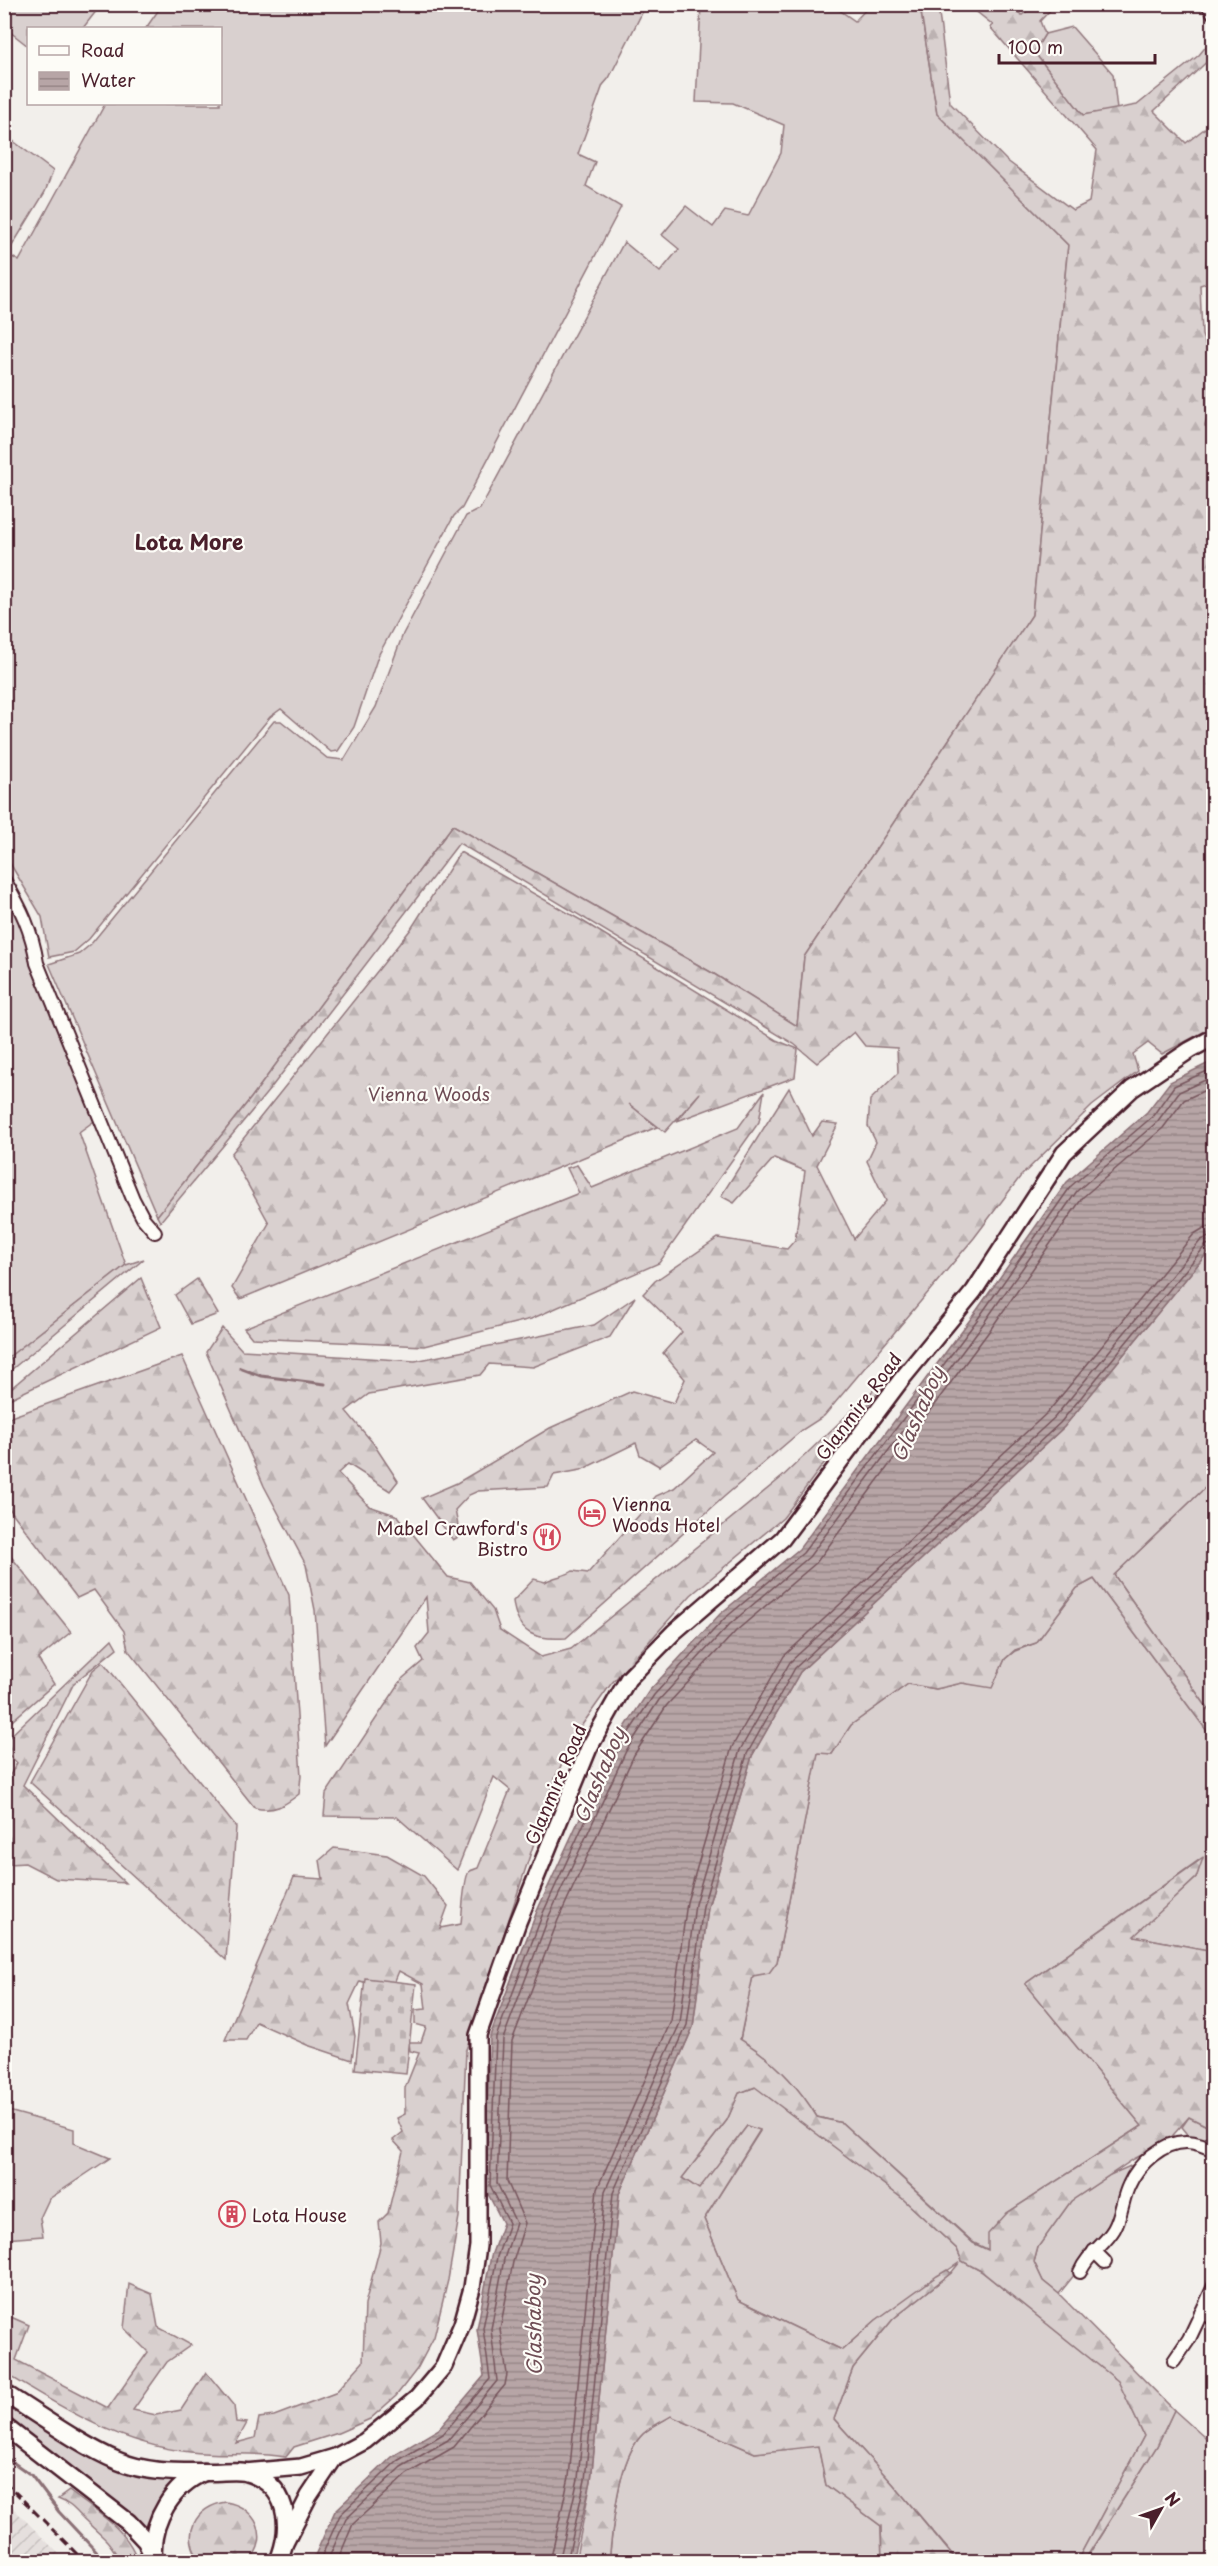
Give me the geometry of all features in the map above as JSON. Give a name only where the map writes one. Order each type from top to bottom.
[{"type":"highway","points":[[4,2392],[117,2461],[140,2468],[245,2472],[263,2481],[278,2495],[286,2513],[288,2530],[278,2562]]},
{"type":"highway","points":[[4,2426],[128,2522],[146,2541],[154,2560]]},
{"type":"highway","points":[[154,2560],[153,2544],[166,2506],[189,2478],[205,2472]]},
{"type":"main road","name":"Glanmire Road","points":[[245,2472],[290,2469],[335,2457],[365,2441],[417,2398],[444,2366],[462,2324],[472,2288],[478,2247],[478,2035],[518,1922],[589,1748],[628,1679],[674,1632],[782,1539],[901,1380],[974,1291],[1064,1153],[1132,1089],[1190,1050],[1214,1037]]},
{"type":"main road","points":[[285,2543],[309,2496],[335,2457]]},
{"type":"street","points":[[1208,4],[1214,14]]},
{"type":"street","points":[[4,880],[23,912],[33,936],[37,963],[133,1199],[143,1218],[155,1232]]},
{"type":"street","points":[[1080,2272],[1086,2259],[1112,2232],[1119,2219],[1129,2184],[1148,2160],[1160,2150],[1176,2143],[1193,2143],[1214,2150]]},
{"type":"street","points":[[1094,2250],[1105,2262]]},
{"type":"street","points":[[1174,2361],[1207,2315],[1214,2286]]},
{"type":"shaded area","points":[[4,2499],[66,2561],[5,2561]]},
{"type":"green space","points":[[5,4],[101,4],[84,27],[27,27],[27,45],[5,28]]},
{"type":"green space","points":[[162,5],[646,5],[609,78],[603,85],[578,154],[595,162],[586,186],[621,207],[462,508],[454,516],[378,656],[354,727],[338,751],[331,752],[281,709],[270,717],[89,939],[74,952],[49,957],[42,917],[5,855],[5,135],[53,171],[45,192],[7,254],[19,261],[104,105],[222,105],[222,27],[147,27]]},
{"type":"green space","points":[[701,5],[832,5],[855,21],[870,5],[920,5],[937,114],[1068,245],[1032,615],[804,957],[797,1026],[714,974],[453,825],[251,1098],[157,1216],[49,964],[79,954],[91,944],[274,721],[281,721],[327,758],[344,760],[376,707],[403,634],[466,516],[480,509],[624,242],[660,272],[679,249],[662,235],[686,206],[713,227],[725,211],[748,216],[781,153],[784,125],[733,103],[696,102]]},
{"type":"green space","points":[[920,5],[938,5],[950,103],[1006,160],[1073,210],[1089,202],[1097,150],[990,27],[993,25],[968,5],[1007,5],[1022,15],[1035,5],[1055,5],[1040,21],[1045,34],[1034,52],[1083,115],[1137,105],[1199,55],[1213,38],[1213,56],[1154,111],[1186,143],[1213,122],[1213,136],[1208,140],[1213,157],[1213,219],[1209,222],[1206,268],[1213,267],[1213,281],[1200,285],[1202,335],[1206,346],[1214,345],[1213,407],[1209,408],[1205,426],[1214,435],[1213,1027],[1162,1054],[1148,1043],[1133,1054],[1138,1071],[1092,1106],[1020,1177],[974,1238],[824,1416],[802,1430],[725,1496],[566,1638],[537,1636],[524,1628],[519,1621],[513,1601],[534,1579],[545,1582],[573,1571],[588,1573],[656,1496],[674,1488],[713,1452],[696,1440],[659,1466],[640,1455],[636,1443],[581,1470],[554,1475],[548,1487],[478,1491],[469,1495],[455,1510],[460,1536],[453,1540],[422,1498],[457,1483],[550,1428],[632,1391],[674,1403],[685,1379],[663,1353],[682,1332],[643,1294],[655,1281],[718,1238],[787,1249],[795,1240],[805,1171],[774,1158],[734,1203],[721,1196],[789,1088],[812,1136],[822,1122],[838,1124],[817,1165],[854,1239],[886,1201],[867,1161],[876,1142],[868,1126],[870,1100],[898,1073],[897,1048],[865,1046],[854,1032],[817,1063],[794,1044],[459,843],[270,1089],[160,1222],[157,1216],[251,1098],[453,825],[714,974],[797,1026],[804,957],[1032,615],[1068,245],[937,114]]},
{"type":"green space","points":[[1072,27],[1113,74],[1117,110],[1083,115],[1034,52],[1045,34]]},
{"type":"green space","name":"Vienna Woods","points":[[460,852],[584,922],[776,1040],[798,1049],[795,1077],[677,1121],[700,1093],[665,1132],[629,1104],[657,1127],[240,1299],[232,1288],[269,1223],[231,1154],[411,929]]},
{"type":"green space","points":[[4,883],[97,1119],[79,1132],[126,1265],[5,1360]]},
{"type":"green space","points":[[764,1092],[759,1122],[659,1263],[531,1319],[424,1346],[252,1338],[244,1328],[579,1193],[567,1168],[577,1165],[592,1188],[738,1128]]},
{"type":"green space","points":[[1213,1246],[1213,1480],[1114,1575],[1213,1716],[1213,1739],[1094,1579],[1077,1588],[1036,1643],[1015,1650],[1005,1659],[992,1688],[962,1683],[936,1689],[908,1684],[851,1725],[832,1754],[818,1753],[777,1962],[769,1973],[753,1976],[740,2039],[783,2073],[817,2117],[842,2123],[973,2243],[988,2250],[988,2234],[1007,2213],[1142,2126],[1025,1984],[1203,1858],[1196,1878],[1134,1936],[1213,1951],[1213,2129],[1189,2117],[1167,2142],[1134,2159],[1071,2201],[1038,2247],[1034,2262],[1043,2281],[1059,2294],[1174,2410],[1157,2446],[1084,2561],[1077,2561],[1144,2436],[1118,2381],[981,2271],[962,2261],[957,2249],[903,2199],[755,2087],[739,2093],[727,2120],[682,2178],[699,2189],[747,2126],[760,2130],[704,2219],[738,2300],[842,2350],[876,2320],[937,2276],[947,2270],[951,2273],[893,2319],[853,2368],[834,2419],[893,2484],[957,2561],[882,2561],[881,2526],[826,2485],[818,2446],[755,2453],[671,2416],[640,2437],[626,2463],[617,2496],[609,2561],[575,2562],[591,2481],[619,2194],[693,2027],[708,1907],[752,1756],[800,1672],[1064,1427]]},
{"type":"green space","points":[[144,1259],[5,1375],[5,1360],[126,1265]]},
{"type":"green space","points":[[141,1278],[161,1327],[5,1401],[9,1390]]},
{"type":"green space","points":[[197,1279],[218,1314],[191,1324],[175,1295]]},
{"type":"green space","points":[[635,1297],[610,1337],[533,1367],[489,1364],[480,1375],[369,1394],[346,1411],[373,1443],[398,1481],[390,1491],[348,1464],[338,1473],[369,1506],[398,1516],[448,1577],[470,1582],[493,1610],[500,1630],[541,1657],[571,1649],[782,1477],[903,1362],[783,1518],[691,1595],[611,1684],[577,1732],[556,1776],[466,2050],[459,2217],[448,2280],[434,2337],[417,2369],[396,2396],[370,2419],[338,2433],[294,2447],[286,2457],[262,2454],[202,2453],[165,2448],[116,2433],[70,2412],[5,2373],[4,2325],[11,2317],[29,2325],[16,2360],[108,2408],[148,2352],[124,2328],[129,2284],[152,2294],[158,2327],[191,2345],[167,2362],[133,2410],[156,2415],[181,2410],[206,2372],[234,2406],[236,2422],[247,2423],[236,2443],[255,2438],[259,2418],[274,2416],[335,2393],[363,2362],[365,2304],[381,2243],[379,2222],[388,2213],[403,2151],[393,2140],[403,2132],[397,2118],[405,2114],[405,2088],[419,2053],[410,2051],[409,2042],[421,2042],[426,2027],[415,2024],[415,2010],[426,2009],[423,1984],[399,1971],[391,1990],[360,1981],[349,2004],[355,2036],[352,2060],[307,2045],[256,2022],[246,2040],[225,2040],[294,1877],[323,1879],[320,1860],[334,1848],[387,1855],[424,1876],[448,1906],[440,1928],[461,1924],[467,1875],[478,1868],[510,1790],[494,1777],[457,1870],[397,1817],[324,1816],[326,1794],[403,1678],[423,1661],[417,1648],[429,1633],[426,1597],[325,1746],[315,1610],[306,1565],[264,1486],[206,1352],[222,1328],[242,1350],[415,1361],[594,1325]]},
{"type":"green space","points":[[182,1356],[289,1595],[301,1776],[299,1794],[283,1805],[273,1808],[255,1808],[128,1650],[124,1631],[94,1590],[77,1598],[5,1503],[5,1419]]},
{"type":"green space","points":[[1213,1480],[1213,1716],[1114,1575]]},
{"type":"green space","points":[[5,1549],[71,1632],[38,1659],[54,1684],[5,1727]]},
{"type":"green space","points":[[1094,1579],[1213,1739],[1213,1951],[1133,1936],[1196,1878],[1202,1858],[1025,1984],[1142,2126],[1007,2213],[989,2250],[974,2243],[842,2123],[817,2117],[801,2094],[774,2064],[740,2040],[753,1975],[777,1962],[818,1752],[832,1754],[851,1725],[908,1684],[936,1689],[962,1683],[992,1687],[1005,1659],[1015,1651],[1036,1643],[1077,1588]]},
{"type":"green space","points":[[112,1639],[117,1648],[74,1683],[23,1785],[125,1883],[56,1879],[25,1863],[10,1864],[9,1844],[5,1845],[5,1784],[17,1763],[5,1751],[5,1741]]},
{"type":"green space","points":[[103,1662],[236,1827],[226,1960],[30,1782],[93,1670]]},
{"type":"green space","points":[[365,1978],[416,1984],[406,2074],[355,2069]]},
{"type":"green space","points":[[756,2087],[903,2199],[957,2249],[962,2261],[981,2271],[1118,2380],[1144,2436],[1077,2561],[958,2561],[834,2419],[853,2368],[893,2319],[951,2273],[960,2262],[876,2320],[842,2350],[738,2300],[704,2219],[760,2131],[747,2126],[699,2190],[682,2178],[727,2120],[739,2093]]},
{"type":"green space","points":[[5,2110],[74,2129],[74,2143],[110,2158],[49,2199],[40,2218],[43,2236],[5,2239]]},
{"type":"green space","points":[[1189,2117],[1213,2129],[1213,2145],[1206,2139],[1191,2138],[1182,2127]]},
{"type":"green space","points":[[1146,2159],[1119,2219],[1059,2294],[1043,2281],[1034,2262],[1038,2247],[1071,2201],[1110,2175]]},
{"type":"green space","points":[[5,2402],[176,2480],[158,2502],[145,2533],[5,2419]]},
{"type":"green space","points":[[1174,2410],[1213,2445],[1213,2561],[1084,2562],[1157,2446]]},
{"type":"green space","points":[[671,2416],[755,2453],[818,2445],[826,2485],[881,2526],[882,2561],[609,2562],[617,2496],[626,2463],[640,2437]]},
{"type":"green space","points":[[69,2491],[118,2530],[133,2549],[138,2561],[120,2561],[105,2539],[71,2506],[58,2499]]},
{"type":"green space","points":[[226,2502],[245,2510],[257,2524],[259,2542],[256,2552],[249,2561],[201,2561],[192,2542],[194,2524],[206,2509]]},
{"type":"water","name":"Glashaboy","points":[[1213,1061],[1213,1246],[1064,1427],[800,1672],[752,1756],[708,1907],[693,2027],[619,2194],[591,2481],[572,2561],[312,2562],[335,2511],[393,2456],[439,2429],[484,2376],[477,2329],[491,2256],[503,2223],[484,2186],[490,2036],[537,1911],[614,1744],[649,1691],[720,1614],[799,1549],[972,1317],[1067,1182],[1147,1112],[1170,1082]]},
{"type":"waterway","points":[[240,1368],[261,1376],[325,1384]]},
{"type":"waterway","points":[[4,2456],[31,2475],[59,2512],[106,2562]]},
{"type":"railway","points":[[4,2481],[85,2562]]},
{"type":"place","name":"Vienna Woods Hotel","points":[[592,1513]]},
{"type":"place","name":"Mabel Crawford's Bistro","points":[[547,1537]]},
{"type":"place","name":"Lota House","points":[[232,2214]]},
{"type":"district","name":"Lota More","points":[[189,541]]}]
